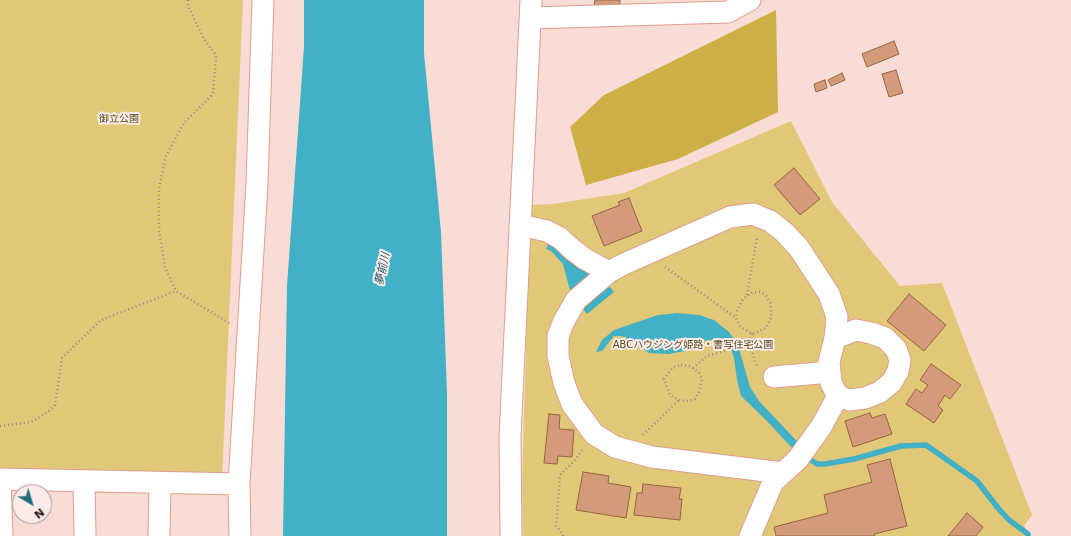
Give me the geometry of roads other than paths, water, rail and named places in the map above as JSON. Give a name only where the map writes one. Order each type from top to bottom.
[{"type":"street","points":[[240,536],[239,484],[257,184],[263,0]]},
{"type":"street","points":[[511,536],[510,437],[531,9],[728,12],[750,0]]},
{"type":"street","points":[[796,460],[736,468],[652,457],[615,447],[594,434],[572,404],[564,383],[558,356],[558,336],[564,321],[576,300],[606,275],[624,264],[730,218],[753,214],[770,221],[784,232],[799,248],[830,294],[837,317],[835,338],[830,362],[830,372],[831,383],[838,396],[849,400],[865,398],[880,392],[892,382],[898,371],[900,360],[896,349],[885,338],[856,330],[835,338]]},
{"type":"street","points":[[520,225],[547,231],[560,238],[573,250],[606,275]]},
{"type":"street","points":[[774,377],[830,372]]},
{"type":"street","points":[[750,536],[773,482],[796,460],[821,426],[838,396]]},
{"type":"street","points":[[736,468],[748,478],[763,504]]},
{"type":"street","points":[[2,536],[0,479],[239,484]]},
{"type":"street","points":[[84,481],[85,536]]},
{"type":"street","points":[[159,536],[160,483]]},
{"type":"water","name":"夢前川","points":[[304,0],[424,0],[424,53],[441,232],[447,393],[447,536],[283,536],[287,286],[304,47]]},
{"type":"water","points":[[548,244],[553,246],[567,260],[596,273],[614,292],[587,314],[571,294],[563,264],[551,251],[546,249]]},
{"type":"water","points":[[677,313],[699,315],[714,320],[729,332],[738,345],[750,387],[759,401],[811,456],[804,461],[767,421],[741,396],[734,358],[731,349],[725,342],[719,340],[708,340],[698,343],[685,351],[669,354],[649,353],[625,337],[614,336],[602,351],[596,352],[602,340],[614,330],[658,315]]},
{"type":"waterway","points":[[808,458],[817,464],[825,464],[854,459],[901,446],[926,445],[977,481],[1009,520],[1028,534],[1028,536]]},
{"type":"park label","name":"御立公園","points":[[119,119]]},
{"type":"park label","name":"ABCハウジング姫路・書写住宅公園","points":[[693,345]]}]
